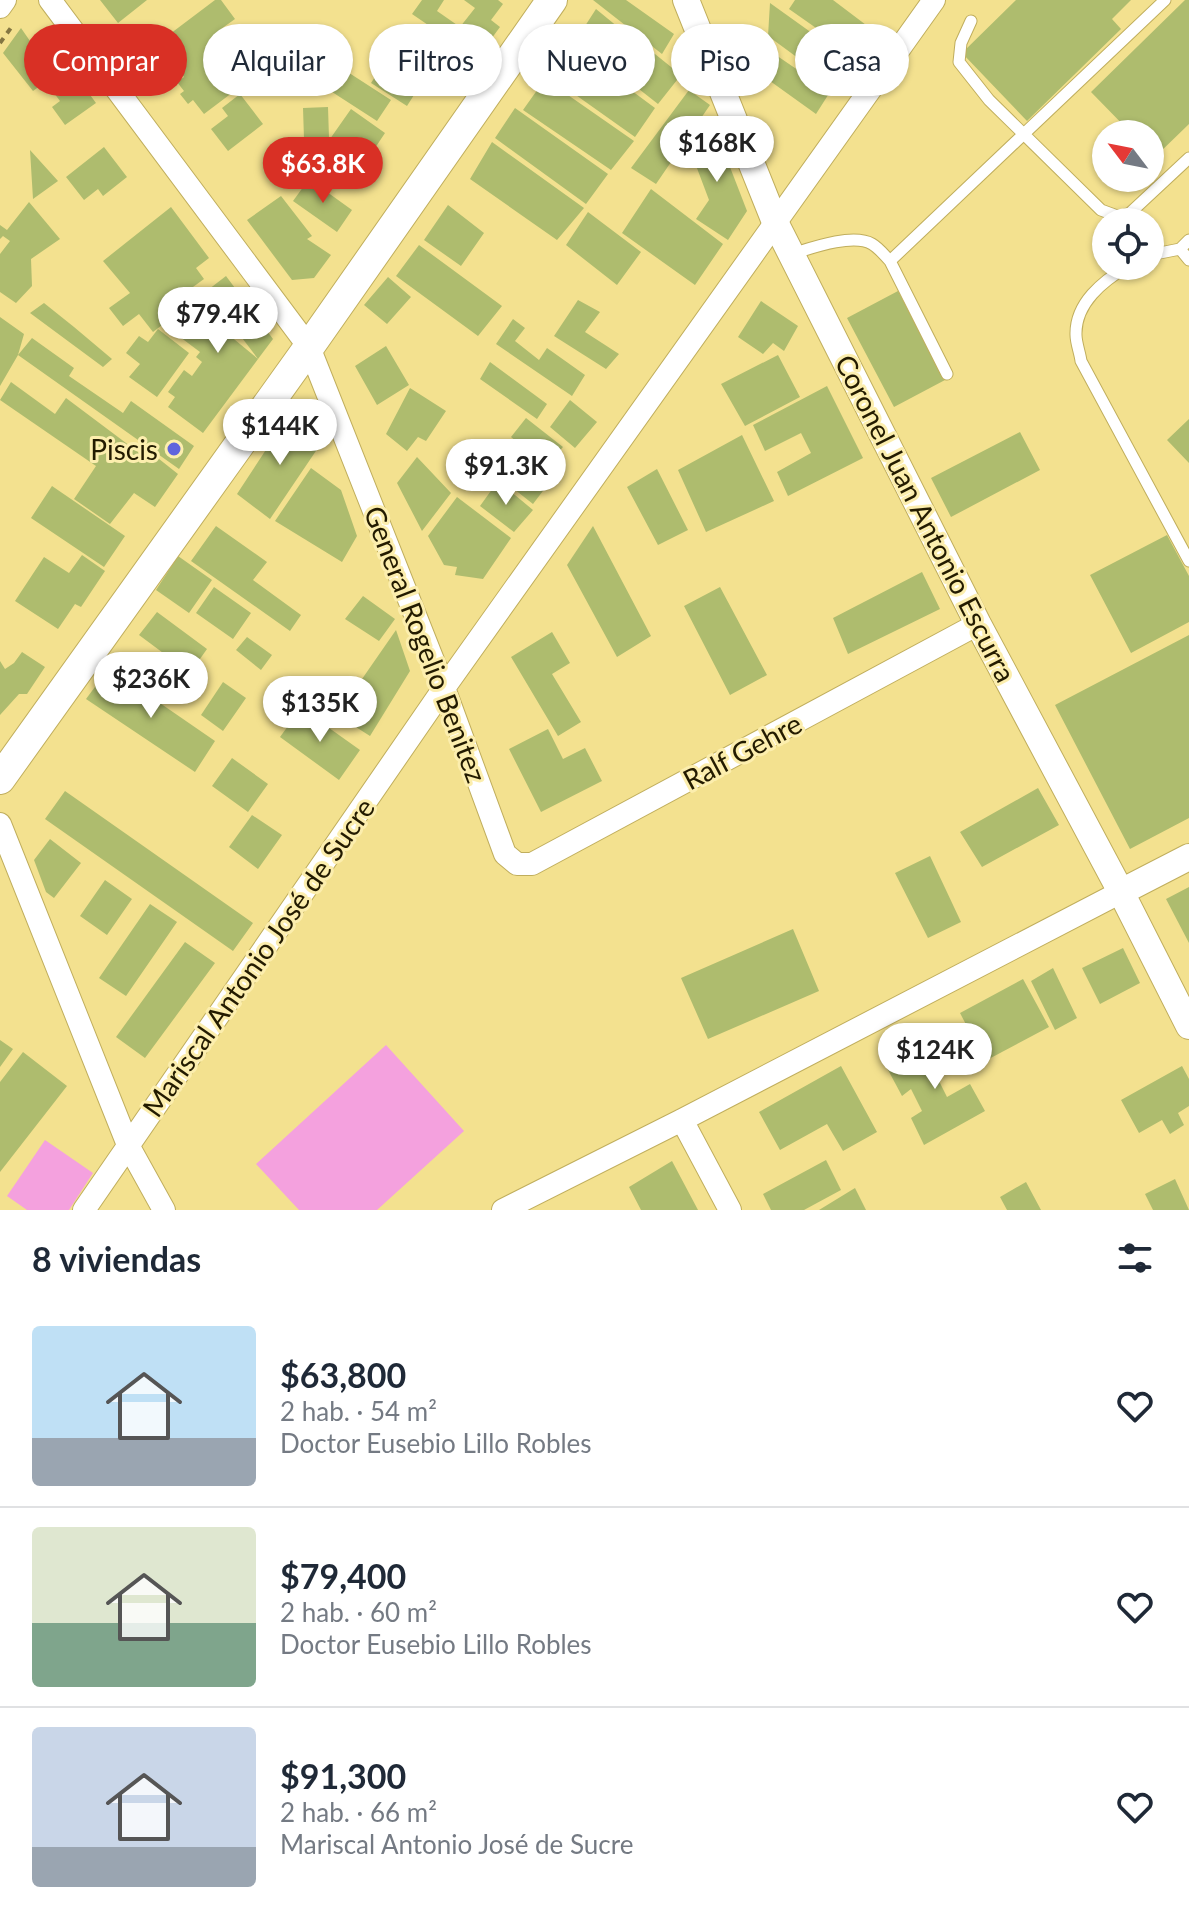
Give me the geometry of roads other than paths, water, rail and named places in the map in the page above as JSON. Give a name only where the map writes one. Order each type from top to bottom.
[{"type":"main road","points":[[0,779],[552,0]]},
{"type":"street","points":[[5,0],[7,15]]},
{"type":"street","name":"General Rogelio Benitez","points":[[50,0],[309,347],[444,688],[505,854]]},
{"type":"street","name":"Coronel Juan Antonio Escurra","points":[[686,0],[775,222],[978,624],[1189,1026]]},
{"type":"street","name":"Mariscal Antonio José de Sucre","points":[[84,1210],[444,688],[934,0]]},
{"type":"street","name":"Ralf Gehre","points":[[505,854],[517,864],[532,864],[978,624]]},
{"type":"street","points":[[0,824],[128,1145],[164,1210]]},
{"type":"street","points":[[503,1210],[1189,857]]},
{"type":"street","points":[[682,1120],[730,1210]]},
{"type":"lane","points":[[890,261],[1165,0]]},
{"type":"lane","points":[[971,21],[961,43],[959,62],[989,100],[1101,210],[1120,217],[1130,213],[1189,158]]},
{"type":"lane","points":[[791,254],[820,245],[855,240],[869,242],[879,249],[890,261],[947,374]]},
{"type":"lane","points":[[1164,251],[1185,244],[1189,260]]},
{"type":"lane","points":[[1107,280],[1091,294],[1079,313],[1076,336],[1081,361],[1189,561]]},
{"type":"place","name":"Piscis","points":[[174,449]]}]
